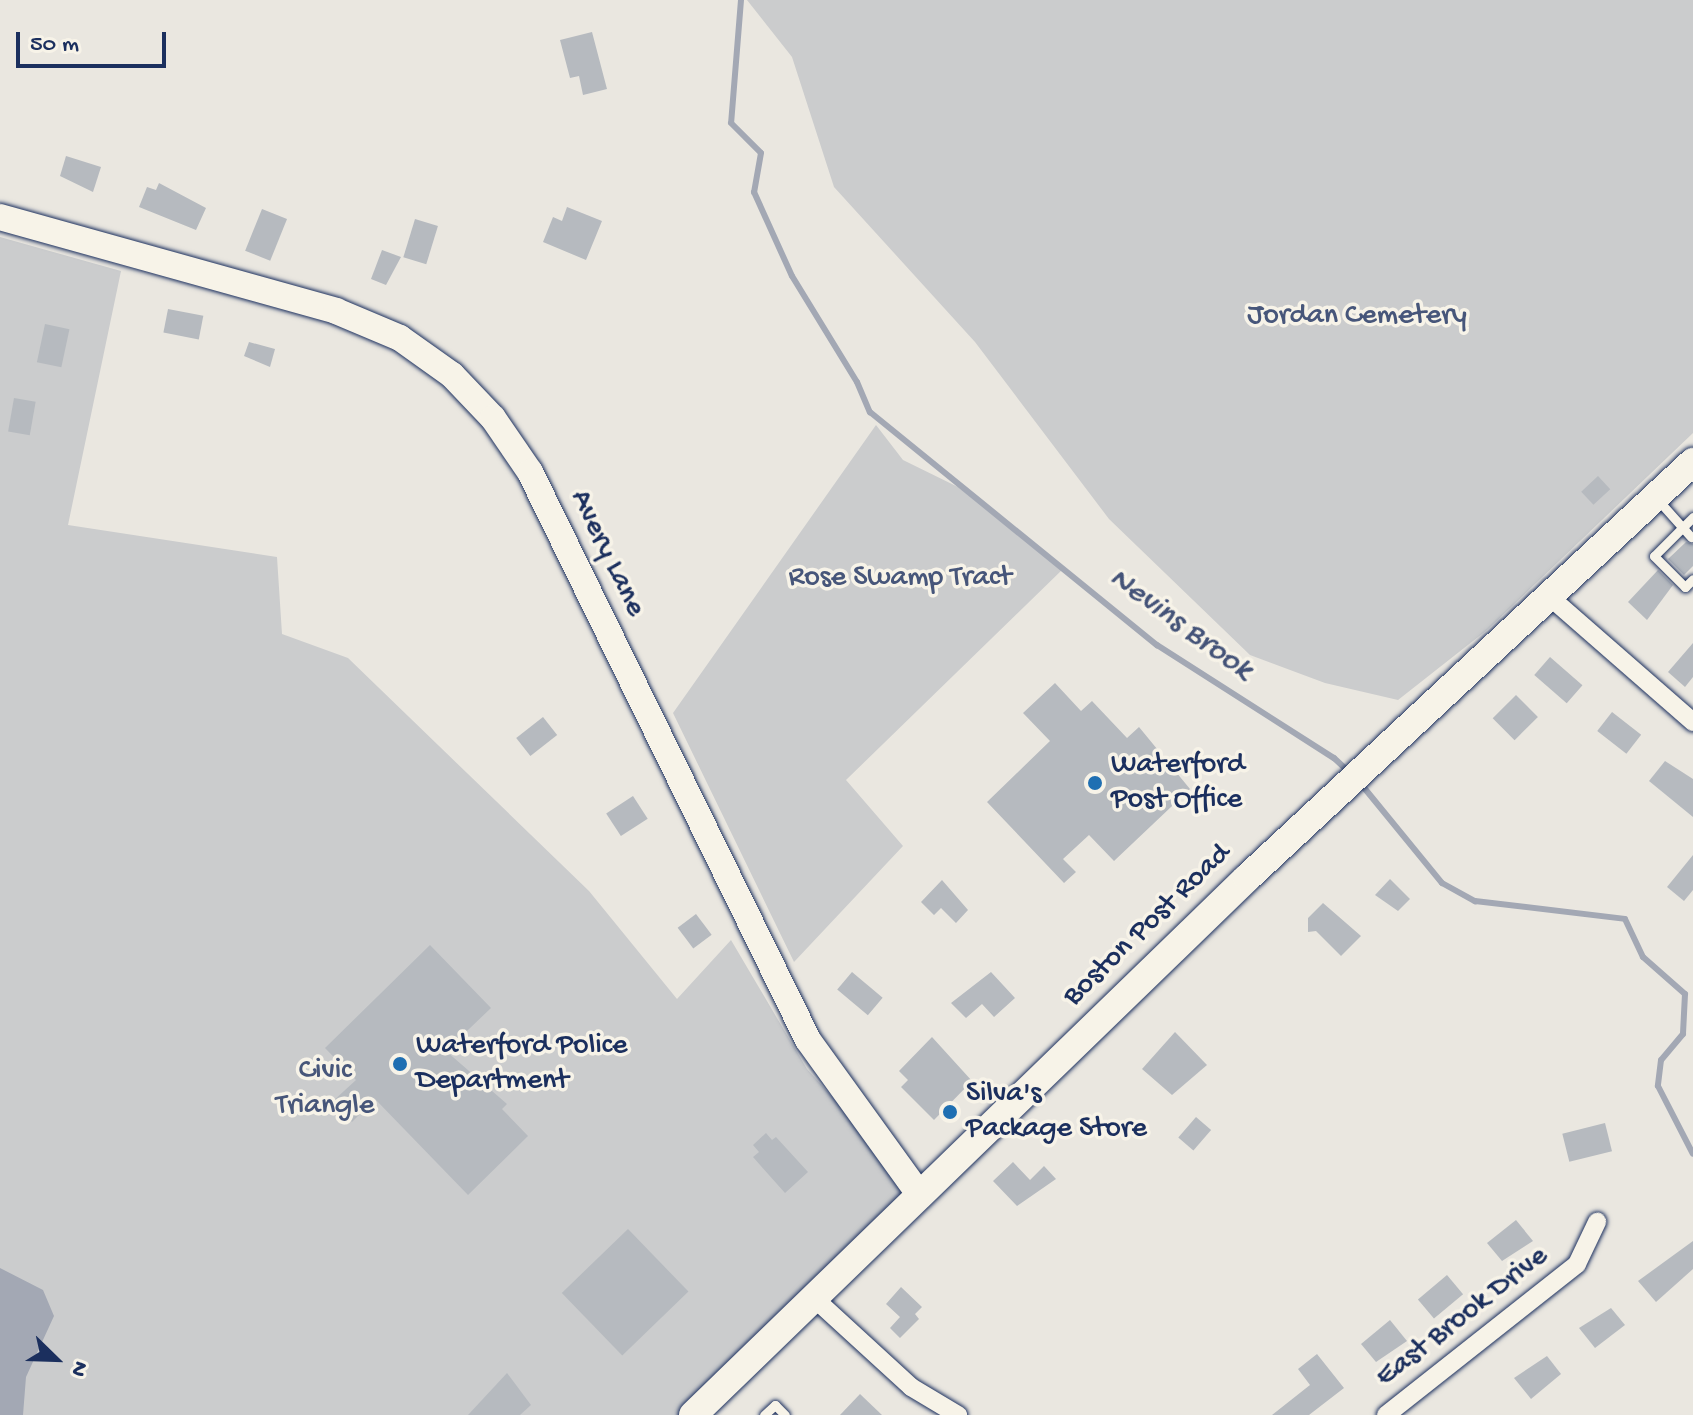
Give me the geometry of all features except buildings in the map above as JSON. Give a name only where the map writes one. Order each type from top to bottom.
[{"type":"main road","name":"Boston Post Road","points":[[693,1415],[919,1194],[1334,798],[1693,462]]},
{"type":"street","name":"Avery Lane","points":[[0,217],[336,311],[400,338],[452,375],[483,407],[530,472],[808,1040],[919,1194]]},
{"type":"street","points":[[1551,598],[1693,722]]},
{"type":"street","name":"East Brook Drive","points":[[1386,1415],[1577,1264],[1597,1222]]},
{"type":"street","points":[[814,1298],[911,1387],[958,1415]]},
{"type":"lane","points":[[1655,498],[1691,537]]},
{"type":"lane","points":[[1693,517],[1654,556],[1685,587],[1693,579]]},
{"type":"lane","points":[[764,1415],[775,1405],[785,1415]]},
{"type":"green space","name":"Jordan Cemetery","points":[[747,0],[1693,0],[1693,433],[1487,630],[1398,700],[1325,683],[1250,655],[1109,519],[975,342],[834,187],[792,57]]},
{"type":"green space","name":"Civic Triangle","points":[[0,237],[121,271],[68,525],[277,557],[282,634],[348,658],[589,891],[677,999],[731,940],[807,1069],[919,1194],[684,1415],[0,1415]]},
{"type":"green space","name":"Rose Swamp Tract","points":[[876,425],[903,460],[958,487],[1064,568],[846,780],[903,846],[794,962],[673,713]]},
{"type":"shaded area","points":[[0,1268],[43,1290],[54,1316],[26,1377],[23,1415],[0,1415]]},
{"type":"waterway","name":"Nevins Brook","points":[[741,0],[731,123],[761,153],[754,192],[792,276],[857,382],[870,412],[1157,645],[1334,758],[1350,773]]},
{"type":"waterway","name":"Nevins Brook","points":[[1361,784],[1442,883],[1475,901],[1625,919],[1643,957],[1685,994],[1683,1034],[1661,1060],[1658,1086],[1693,1154]]},
{"type":"place","name":"Waterford Post Office","points":[[1095,783]]},
{"type":"place","name":"Waterford Police Department","points":[[400,1064]]},
{"type":"place","name":"Silva's Package Store","points":[[950,1112]]}]
